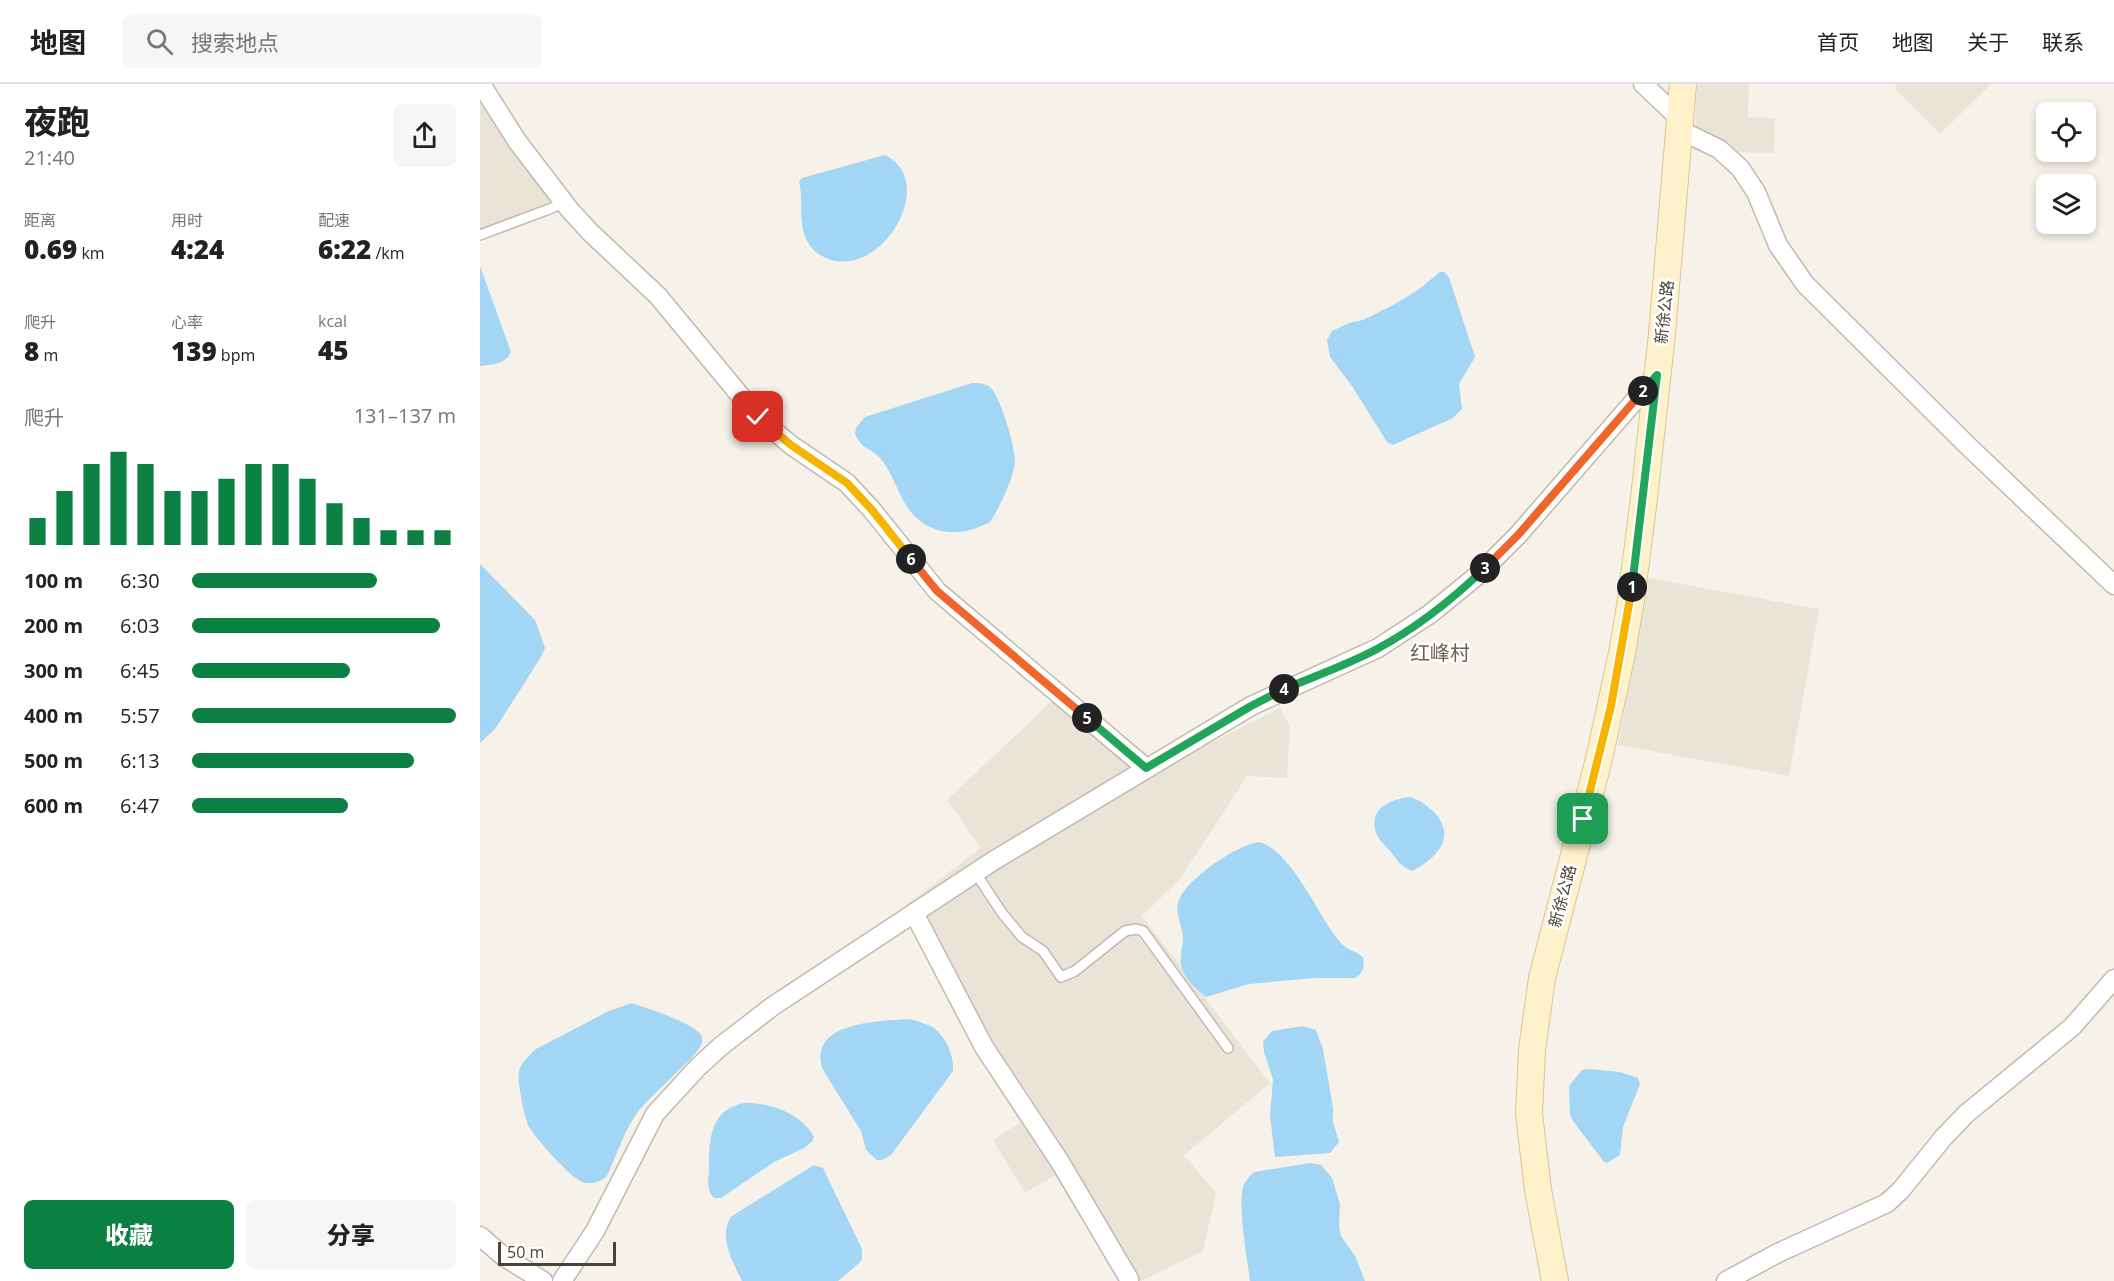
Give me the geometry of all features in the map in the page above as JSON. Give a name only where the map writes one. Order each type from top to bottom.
[{"type":"main road","name":"新徐公路","points":[[1555,1281],[1538,1190],[1529,1114],[1535,1018],[1550,939],[1599,759],[1622,653],[1638,549],[1657,375],[1683,84]]},
{"type":"street","points":[[481,84],[518,141],[564,202],[590,232],[658,296],[758,417],[798,450],[847,483],[872,510],[937,591],[1146,768]]},
{"type":"street","points":[[1643,84],[1681,125],[1719,149],[1740,168],[1756,192],[1781,251],[1805,284],[1967,446],[2114,585]]},
{"type":"street","points":[[562,1281],[595,1231],[655,1114],[698,1067],[747,1025],[975,872],[1146,768],[1251,706],[1378,648],[1430,614],[1479,574],[1518,535],[1657,375]]},
{"type":"street","points":[[914,913],[984,1047],[1060,1162],[1129,1279]]},
{"type":"street","points":[[1726,1281],[1778,1253],[1887,1203],[1901,1190],[1943,1138],[1966,1114],[2072,1027],[2114,979]]},
{"type":"street","points":[[480,1236],[503,1256],[543,1281]]},
{"type":"lane","points":[[480,235],[564,202]]},
{"type":"lane","points":[[975,872],[1022,937],[1043,951],[1061,977],[1075,971],[1125,932],[1136,929],[1143,931],[1228,1048]]},
{"type":"shaded area","points":[[1697,84],[1749,84],[1748,117],[1775,118],[1774,153],[1694,151]]},
{"type":"shaded area","points":[[1898,84],[1991,84],[1940,134],[1894,88]]},
{"type":"shaded area","points":[[480,91],[560,210],[480,237]]},
{"type":"shaded area","points":[[1649,578],[1819,609],[1789,776],[1618,745]]},
{"type":"shaded area","points":[[1053,700],[1148,775],[1280,708],[1290,726],[1287,778],[1247,776],[1180,879],[1142,916],[1270,1083],[1184,1155],[1216,1193],[1203,1251],[1141,1281],[1120,1281],[1055,1175],[1025,1193],[993,1140],[1021,1122],[952,1009],[906,905],[981,848],[947,800]]},
{"type":"water","points":[[885,155],[900,168],[907,184],[905,204],[898,223],[886,240],[870,254],[851,261],[831,260],[818,254],[805,237],[799,181],[802,178]]},
{"type":"water","points":[[480,266],[511,352],[502,362],[480,366]]},
{"type":"water","points":[[1440,272],[1444,272],[1449,277],[1475,357],[1459,384],[1462,409],[1453,418],[1393,445],[1387,442],[1352,386],[1330,357],[1327,340],[1332,331],[1349,323],[1363,320],[1393,305],[1418,290]]},
{"type":"water","points":[[972,383],[990,387],[998,400],[1013,446],[1014,468],[1006,493],[990,522],[958,532],[937,530],[918,520],[910,511],[885,464],[860,442],[855,433],[856,428],[865,417]]},
{"type":"water","points":[[480,564],[535,620],[545,648],[495,729],[480,743]]},
{"type":"water","points":[[1410,797],[1423,803],[1434,812],[1444,830],[1444,838],[1436,854],[1412,871],[1400,863],[1380,840],[1374,824],[1378,811],[1383,806]]},
{"type":"water","points":[[1260,842],[1284,859],[1340,942],[1363,957],[1363,969],[1355,978],[1314,978],[1249,984],[1206,997],[1186,977],[1181,964],[1183,937],[1178,914],[1179,900],[1192,882],[1214,864],[1239,849]]},
{"type":"water","points":[[632,1003],[691,1027],[702,1037],[701,1046],[640,1109],[626,1133],[607,1176],[595,1182],[582,1182],[553,1156],[528,1125],[520,1090],[519,1071],[536,1049],[609,1011]]},
{"type":"water","points":[[911,1019],[939,1032],[951,1053],[953,1071],[891,1155],[877,1160],[866,1150],[861,1131],[823,1070],[821,1054],[826,1042],[836,1033],[850,1027],[866,1023]]},
{"type":"water","points":[[1303,1026],[1316,1030],[1323,1049],[1333,1108],[1333,1122],[1339,1142],[1330,1153],[1275,1157],[1270,1116],[1273,1079],[1264,1052],[1263,1041],[1272,1031]]},
{"type":"water","points":[[1582,1070],[1620,1072],[1638,1078],[1640,1084],[1623,1127],[1620,1155],[1607,1163],[1573,1121],[1570,1114],[1569,1086]]},
{"type":"water","points":[[744,1103],[774,1107],[784,1111],[802,1122],[814,1137],[812,1142],[804,1148],[774,1162],[721,1198],[715,1198],[710,1194],[708,1184],[709,1150],[713,1129],[723,1113]]},
{"type":"water","points":[[1310,1163],[1321,1165],[1332,1178],[1340,1204],[1341,1236],[1355,1256],[1365,1281],[1250,1281],[1242,1208],[1245,1183],[1254,1172]]},
{"type":"water","points":[[814,1165],[823,1168],[862,1249],[862,1259],[838,1281],[742,1281],[726,1240],[728,1223],[732,1216]]},
{"type":"district","name":"红峰村","points":[[1440,653]]},
{"type":"route","points":[[758,417],[811,460],[847,483],[872,510],[937,591],[1146,768],[1227,719],[1276,693],[1378,648],[1430,614],[1479,574],[1518,535],[1657,375],[1631,600],[1611,706],[1583,819]]}]
